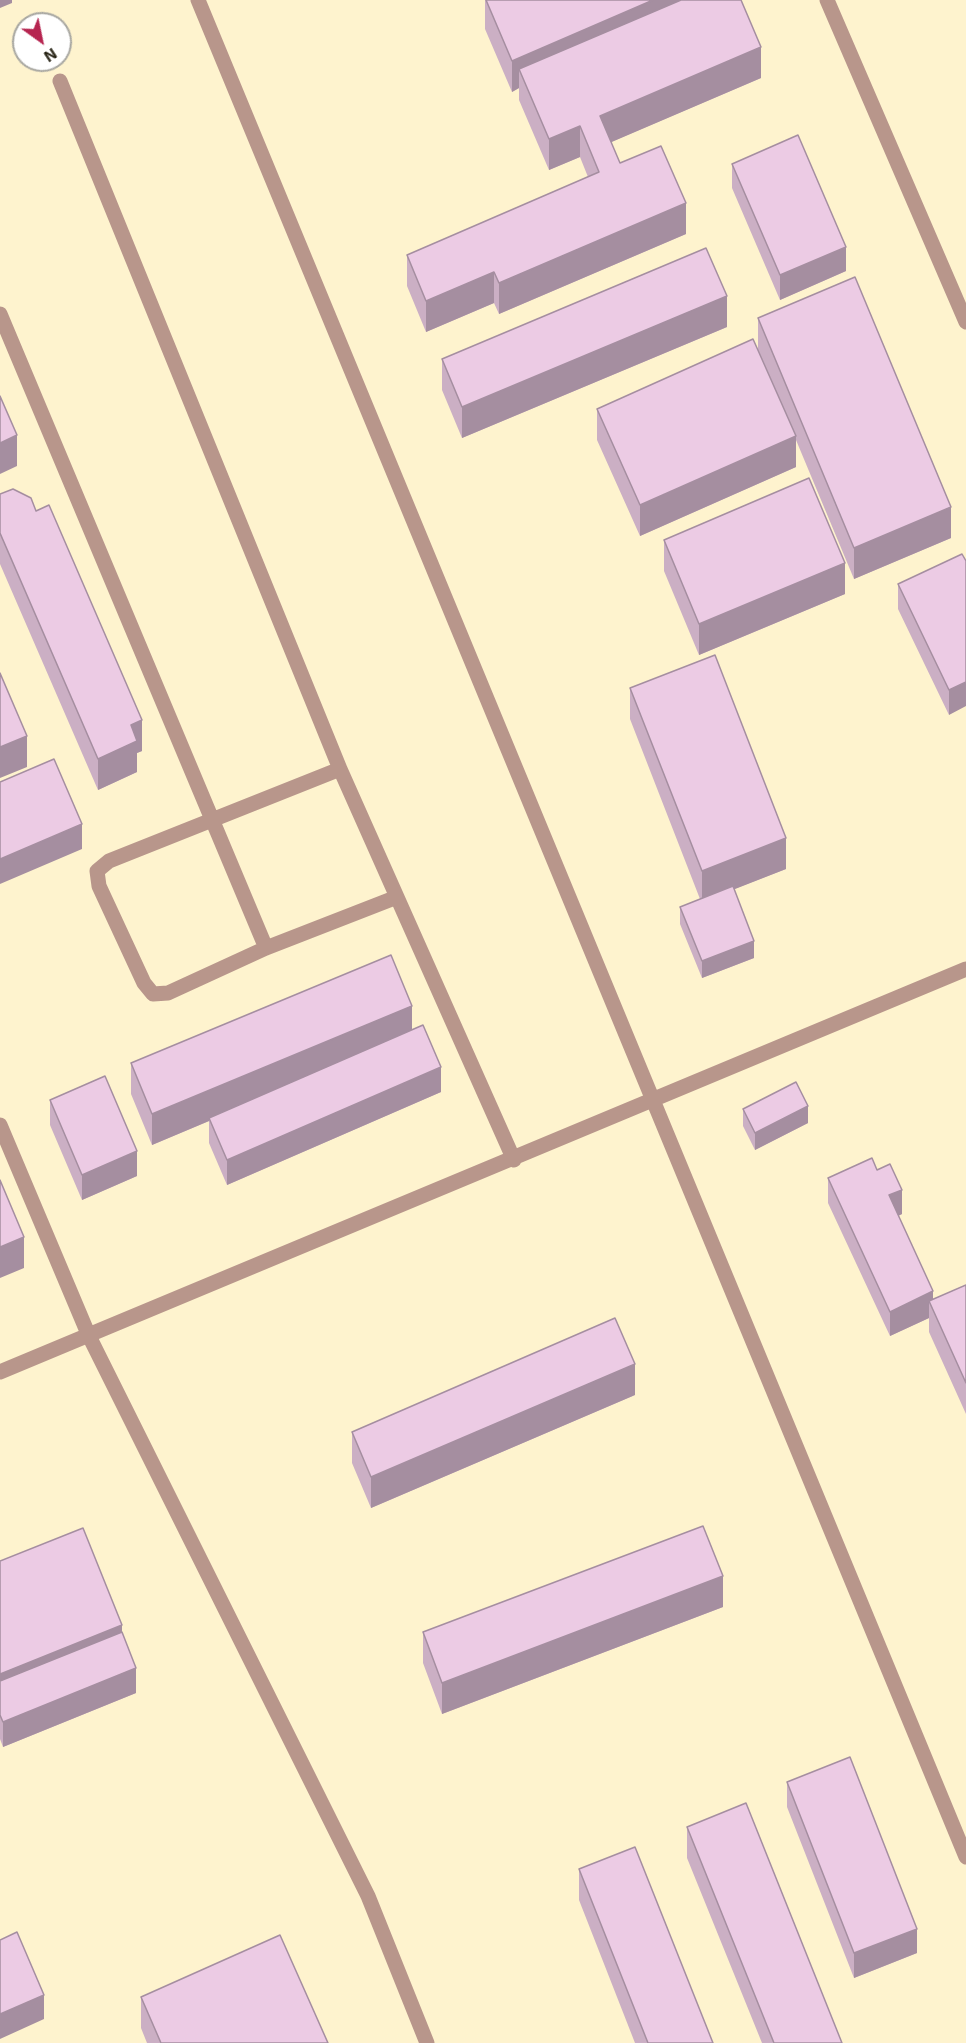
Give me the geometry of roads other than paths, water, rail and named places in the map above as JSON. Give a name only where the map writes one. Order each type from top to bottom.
[{"type":"street","points":[[198,0],[966,1857]]},
{"type":"street","points":[[827,0],[966,322]]},
{"type":"street","points":[[60,81],[340,769],[514,1160]]},
{"type":"street","points":[[0,314],[266,948]]},
{"type":"street","points":[[340,769],[213,822],[110,861],[97,870],[99,886],[144,983],[153,994],[168,993],[266,948],[397,897]]},
{"type":"street","points":[[0,1372],[514,1160],[966,969]]},
{"type":"street","points":[[0,1125],[89,1336],[368,1896],[427,2043]]}]
